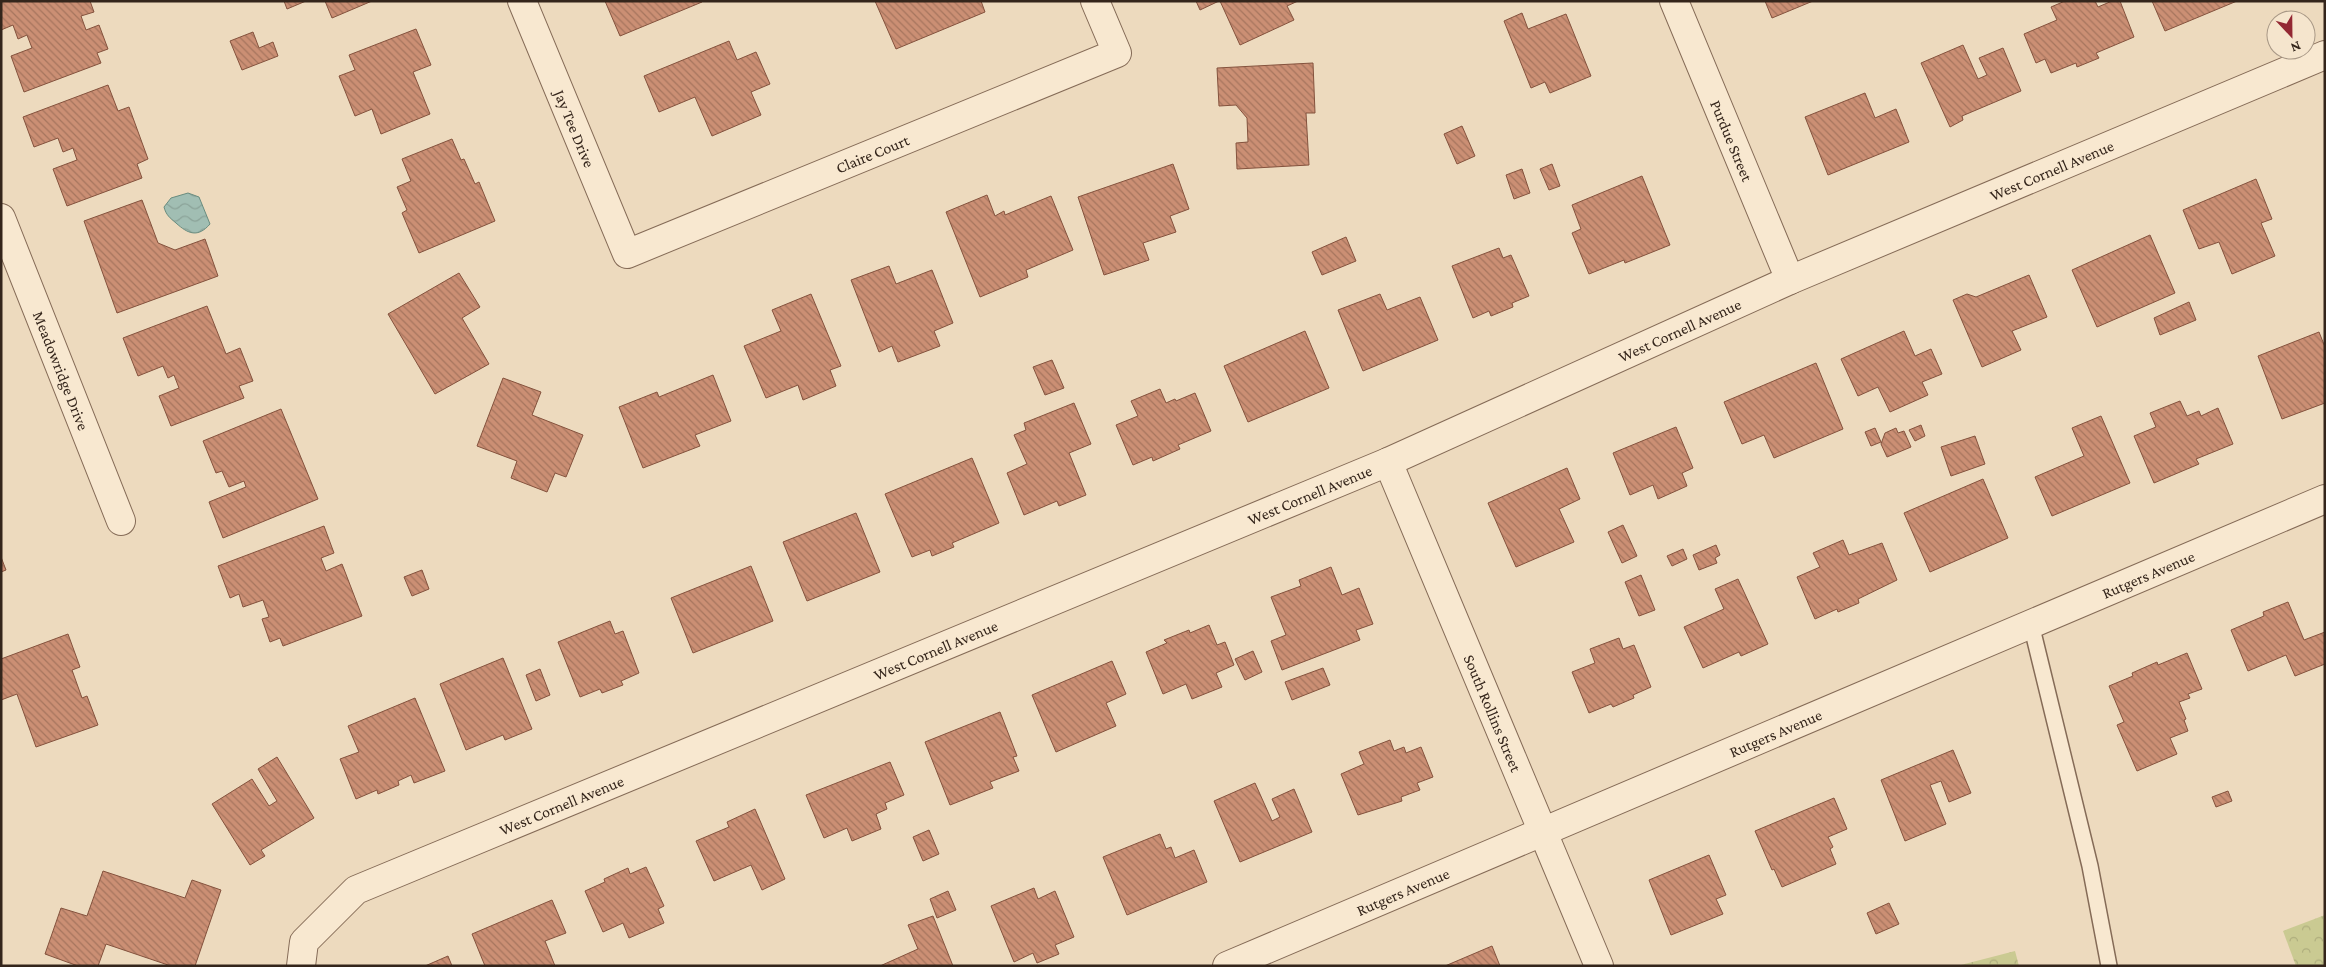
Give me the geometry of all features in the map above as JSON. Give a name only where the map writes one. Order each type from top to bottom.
[{"type":"street","name":"Jay Tee Drive","points":[[522,1],[627,254]]},
{"type":"street","name":"Claire Court","points":[[627,254],[1117,53],[1095,1]]},
{"type":"street","name":"Purdue Street","points":[[1674,1],[1790,280]]},
{"type":"street","name":"West Cornell Avenue","points":[[303,954],[356,890],[1388,462],[1790,280],[2323,60]]},
{"type":"street","name":"Meadowridge Drive","points":[[1,218],[121,521]]},
{"type":"street","name":"South Rollins Street","points":[[1388,462],[1599,966]]},
{"type":"street","name":"Rutgers Avenue","points":[[1228,966],[2325,499]]},
{"type":"lane","points":[[2031,624],[2090,866],[2109,966]]},
{"type":"green space","points":[[2325,915],[2325,966],[2296,966],[2283,931]]},
{"type":"green space","points":[[2015,951],[2019,966],[1957,966]]},
{"type":"water","points":[[188,193],[199,197],[210,224],[197,233],[189,232],[180,227],[168,216],[164,207],[171,198]]},
{"type":"building","points":[[1,1],[90,1],[94,12],[81,16],[86,30],[99,25],[108,49],[97,53],[101,63],[24,92],[11,56],[32,48],[27,35],[18,39],[13,25],[1,30]]},
{"type":"building","points":[[284,1],[306,1],[287,9]]},
{"type":"building","points":[[325,1],[372,1],[332,18]]},
{"type":"building","points":[[605,1],[702,1],[702,2],[620,36]]},
{"type":"building","points":[[875,1],[981,1],[985,12],[896,49]]},
{"type":"building","points":[[1196,1],[1219,1],[1200,10]]},
{"type":"building","points":[[1220,1],[1298,1],[1287,6],[1294,20],[1240,45]]},
{"type":"building","points":[[1765,1],[1813,1],[1772,18]]},
{"type":"building","points":[[2065,1],[2095,1],[2098,7],[2112,1],[2120,1],[2134,37],[2096,53],[2099,58],[2077,67],[2076,63],[2051,73],[2045,59],[2036,63],[2024,34],[2057,20],[2051,7]]},
{"type":"building","points":[[2152,1],[2237,1],[2165,31]]},
{"type":"building","points":[[1522,13],[1528,29],[1566,14],[1591,76],[1550,93],[1545,82],[1531,88],[1504,21]]},
{"type":"building","points":[[416,29],[431,65],[413,72],[430,114],[381,134],[372,109],[355,116],[339,76],[355,70],[349,55]]},
{"type":"building","points":[[253,32],[259,48],[273,42],[278,56],[242,70],[230,41]]},
{"type":"building","points":[[729,41],[737,60],[756,52],[770,84],[751,92],[761,115],[712,136],[695,97],[659,112],[644,76]]},
{"type":"building","points":[[1963,45],[1978,79],[1987,75],[1979,58],[2003,48],[2021,91],[1962,116],[1963,120],[1950,127],[1921,63]]},
{"type":"building","points":[[1313,63],[1315,113],[1306,113],[1309,165],[1237,169],[1236,143],[1248,142],[1247,118],[1236,105],[1219,106],[1217,68]]},
{"type":"building","points":[[108,85],[118,111],[129,107],[148,159],[137,164],[142,178],[67,206],[53,169],[77,160],[73,148],[63,152],[58,138],[34,147],[23,117]]},
{"type":"building","points":[[1865,93],[1875,118],[1896,109],[1909,142],[1828,175],[1805,117]]},
{"type":"building","points":[[1462,126],[1475,156],[1457,164],[1444,134]]},
{"type":"building","points":[[452,139],[461,160],[464,159],[475,184],[479,182],[495,221],[419,253],[402,213],[407,210],[397,187],[411,181],[402,159]]},
{"type":"building","points":[[1173,164],[1189,209],[1170,216],[1176,232],[1143,243],[1149,260],[1104,275],[1078,197]]},
{"type":"building","points":[[1552,164],[1560,186],[1549,190],[1540,169]]},
{"type":"building","points":[[1522,169],[1530,193],[1514,199],[1506,175]]},
{"type":"building","points":[[1642,176],[1670,245],[1625,263],[1624,260],[1589,274],[1572,233],[1581,229],[1572,205]]},
{"type":"building","points":[[2256,179],[2272,219],[2261,223],[2275,256],[2232,274],[2219,242],[2199,249],[2183,210]]},
{"type":"building","points":[[987,195],[995,216],[1004,211],[1005,215],[1051,196],[1073,250],[1026,270],[1028,277],[980,297],[946,212]]},
{"type":"building","points":[[142,200],[158,243],[175,250],[205,239],[218,276],[117,313],[84,221]]},
{"type":"building","points":[[2150,235],[2175,293],[2097,327],[2072,270]]},
{"type":"building","points":[[1346,237],[1356,261],[1322,275],[1312,252]]},
{"type":"building","points":[[1499,248],[1503,258],[1511,255],[1529,296],[1512,303],[1513,307],[1491,316],[1489,311],[1473,318],[1452,266]]},
{"type":"building","points":[[889,266],[896,284],[932,270],[953,323],[934,331],[940,346],[898,362],[892,346],[879,352],[851,280]]},
{"type":"building","points":[[459,273],[480,307],[462,318],[489,364],[435,394],[388,314]]},
{"type":"building","points":[[2029,275],[2047,317],[2012,331],[2021,350],[1982,367],[1953,300],[1967,294],[1976,297]]},
{"type":"building","points":[[811,294],[841,366],[830,370],[836,386],[803,400],[798,385],[766,398],[744,346],[781,331],[772,310]]},
{"type":"building","points":[[1380,294],[1387,310],[1420,297],[1438,340],[1363,371],[1338,310]]},
{"type":"building","points":[[2189,302],[2196,320],[2160,335],[2154,318]]},
{"type":"building","points":[[207,306],[226,354],[240,348],[253,381],[239,386],[244,398],[171,426],[159,396],[179,388],[174,375],[168,378],[163,366],[138,376],[123,338]]},
{"type":"building","points":[[1305,331],[1329,388],[1248,422],[1224,366]]},
{"type":"building","points":[[1904,331],[1915,356],[1931,349],[1942,374],[1922,382],[1928,395],[1890,412],[1878,387],[1858,396],[1841,359]]},
{"type":"building","points":[[2319,332],[2325,347],[2325,403],[2282,419],[2258,356]]},
{"type":"building","points":[[1052,360],[1064,388],[1045,395],[1033,367]]},
{"type":"building","points":[[1816,363],[1843,429],[1774,458],[1764,435],[1742,444],[1724,402]]},
{"type":"building","points":[[713,375],[731,421],[695,435],[700,446],[643,468],[619,407],[657,392],[659,397]]},
{"type":"building","points":[[503,378],[541,392],[532,415],[583,435],[566,477],[555,473],[547,492],[511,478],[517,461],[477,446]]},
{"type":"building","points":[[1160,389],[1166,403],[1195,393],[1211,431],[1178,445],[1180,449],[1153,461],[1152,457],[1133,465],[1116,425],[1138,416],[1131,401]]},
{"type":"building","points":[[2180,401],[2187,416],[2199,411],[2201,416],[2218,408],[2233,444],[2196,459],[2199,464],[2154,483],[2134,436],[2156,427],[2150,413]]},
{"type":"building","points":[[1074,403],[1091,444],[1069,453],[1086,495],[1059,506],[1057,501],[1024,515],[1007,473],[1027,464],[1014,435],[1026,430],[1024,423]]},
{"type":"building","points":[[281,409],[318,499],[223,538],[209,502],[246,487],[244,481],[229,487],[222,471],[216,473],[203,441]]},
{"type":"building","points":[[2101,416],[2130,483],[2052,516],[2035,477],[2084,456],[2072,428]]},
{"type":"building","points":[[1921,425],[1925,436],[1915,441],[1909,430]]},
{"type":"building","points":[[1676,427],[1693,468],[1682,473],[1687,486],[1658,499],[1653,485],[1630,495],[1613,453]]},
{"type":"building","points":[[1875,428],[1881,442],[1871,446],[1865,432]]},
{"type":"building","points":[[1896,428],[1898,433],[1904,431],[1911,447],[1887,457],[1881,444],[1885,433]]},
{"type":"building","points":[[1975,436],[1985,464],[1951,476],[1941,447]]},
{"type":"building","points":[[972,458],[999,523],[952,543],[954,547],[932,556],[930,550],[912,557],[885,494]]},
{"type":"building","points":[[1567,468],[1580,499],[1559,509],[1574,542],[1516,567],[1488,503]]},
{"type":"building","points":[[1983,479],[2008,538],[1930,572],[1904,513]]},
{"type":"building","points":[[856,513],[880,572],[807,601],[783,542]]},
{"type":"building","points":[[1623,525],[1637,556],[1622,563],[1608,532]]},
{"type":"building","points":[[324,526],[334,553],[321,558],[326,571],[342,564],[362,616],[283,646],[280,638],[270,642],[262,619],[269,617],[263,600],[243,607],[239,594],[230,598],[218,566]]},
{"type":"building","points":[[1843,540],[1849,555],[1882,543],[1897,580],[1858,599],[1859,603],[1838,612],[1837,609],[1815,619],[1797,577],[1820,567],[1813,553]]},
{"type":"building","points":[[1716,545],[1720,555],[1715,558],[1717,563],[1699,570],[1693,555]]},
{"type":"building","points":[[1683,549],[1687,559],[1672,566],[1667,556]]},
{"type":"building","points":[[1,557],[6,570],[1,572]]},
{"type":"building","points":[[751,566],[773,621],[693,653],[671,598]]},
{"type":"building","points":[[1331,567],[1342,595],[1359,588],[1373,624],[1356,630],[1360,640],[1282,670],[1271,641],[1286,635],[1271,597],[1301,586],[1299,580]]},
{"type":"building","points":[[422,570],[429,589],[412,596],[404,577]]},
{"type":"building","points":[[1641,575],[1655,610],[1639,616],[1625,582]]},
{"type":"building","points":[[1738,579],[1768,644],[1741,656],[1739,652],[1703,668],[1684,627],[1724,609],[1715,589]]},
{"type":"building","points":[[2288,602],[2304,640],[2325,632],[2325,664],[2295,676],[2286,655],[2248,671],[2231,630],[2264,616],[2263,612]]},
{"type":"building","points":[[610,621],[615,634],[623,631],[639,673],[621,681],[623,685],[602,693],[600,689],[580,697],[558,642]]},
{"type":"building","points":[[1209,625],[1217,645],[1225,642],[1234,665],[1216,673],[1222,687],[1192,699],[1186,684],[1163,694],[1146,652],[1167,643],[1164,640],[1189,630],[1190,633]]},
{"type":"building","points":[[68,634],[80,667],[72,670],[82,698],[87,696],[98,725],[36,747],[17,694],[1,700],[1,659]]},
{"type":"building","points":[[1619,638],[1623,649],[1634,645],[1651,687],[1633,695],[1634,698],[1613,707],[1611,704],[1589,713],[1572,672],[1595,663],[1590,649]]},
{"type":"building","points":[[1253,651],[1262,672],[1245,680],[1235,659]]},
{"type":"building","points":[[2187,653],[2202,689],[2188,694],[2190,698],[2179,702],[2186,719],[2184,720],[2188,731],[2170,738],[2177,754],[2137,771],[2117,725],[2124,722],[2109,686],[2133,676],[2132,673],[2157,662],[2158,665]]},
{"type":"building","points":[[503,658],[532,729],[505,740],[503,735],[466,750],[440,684]]},
{"type":"building","points":[[1112,661],[1126,694],[1106,703],[1116,726],[1056,752],[1032,695]]},
{"type":"building","points":[[1323,668],[1330,685],[1292,700],[1285,682]]},
{"type":"building","points":[[540,669],[550,695],[536,701],[526,675]]},
{"type":"building","points":[[415,698],[445,771],[414,783],[411,775],[398,781],[399,785],[378,794],[377,790],[356,799],[340,759],[359,752],[348,726]]},
{"type":"building","points":[[1000,712],[1017,756],[1013,757],[1019,771],[990,782],[993,788],[950,805],[925,742]]},
{"type":"building","points":[[1390,740],[1394,751],[1404,747],[1406,753],[1421,747],[1433,777],[1417,783],[1420,790],[1401,797],[1402,801],[1358,815],[1341,774],[1364,764],[1359,752]]},
{"type":"building","points":[[1953,750],[1971,793],[1949,802],[1941,781],[1930,785],[1946,824],[1905,841],[1881,780]]},
{"type":"building","points":[[277,757],[314,818],[261,850],[265,856],[250,865],[212,804],[252,779],[269,806],[277,801],[258,769]]},
{"type":"building","points":[[890,762],[904,795],[885,803],[887,809],[876,814],[881,829],[852,841],[847,828],[824,838],[806,795]]},
{"type":"building","points":[[1255,783],[1272,821],[1280,817],[1272,799],[1294,789],[1312,832],[1240,862],[1214,801]]},
{"type":"building","points":[[2228,791],[2232,801],[2216,807],[2212,797]]},
{"type":"building","points":[[1834,798],[1847,829],[1828,837],[1833,847],[1830,849],[1836,864],[1782,887],[1774,869],[1772,870],[1755,831]]},
{"type":"building","points":[[755,809],[785,879],[762,890],[751,865],[714,881],[696,841],[729,827],[727,822]]},
{"type":"building","points":[[929,830],[939,854],[923,861],[913,837]]},
{"type":"building","points":[[1160,834],[1166,849],[1171,847],[1175,858],[1194,850],[1207,882],[1127,915],[1103,857]]},
{"type":"building","points":[[1709,855],[1726,895],[1716,899],[1723,914],[1671,935],[1649,880]]},
{"type":"building","points":[[646,867],[664,906],[658,909],[664,923],[629,938],[623,923],[603,932],[585,891],[605,882],[604,879],[628,868],[630,874]]},
{"type":"building","points":[[103,871],[185,898],[192,880],[221,890],[195,966],[171,966],[106,944],[98,966],[78,966],[45,954],[61,908],[87,916]]},
{"type":"building","points":[[1034,888],[1038,899],[1055,891],[1074,937],[1055,945],[1059,954],[1037,963],[1033,953],[1014,962],[991,906]]},
{"type":"building","points":[[948,891],[956,910],[937,918],[930,899]]},
{"type":"building","points":[[552,900],[566,933],[545,941],[555,966],[485,966],[472,934]]},
{"type":"building","points":[[1889,903],[1899,924],[1876,934],[1867,913]]},
{"type":"building","points":[[933,916],[953,966],[880,966],[918,949],[908,925]]},
{"type":"building","points":[[1492,946],[1500,966],[1445,966]]},
{"type":"building","points":[[448,956],[452,966],[425,966]]}]
